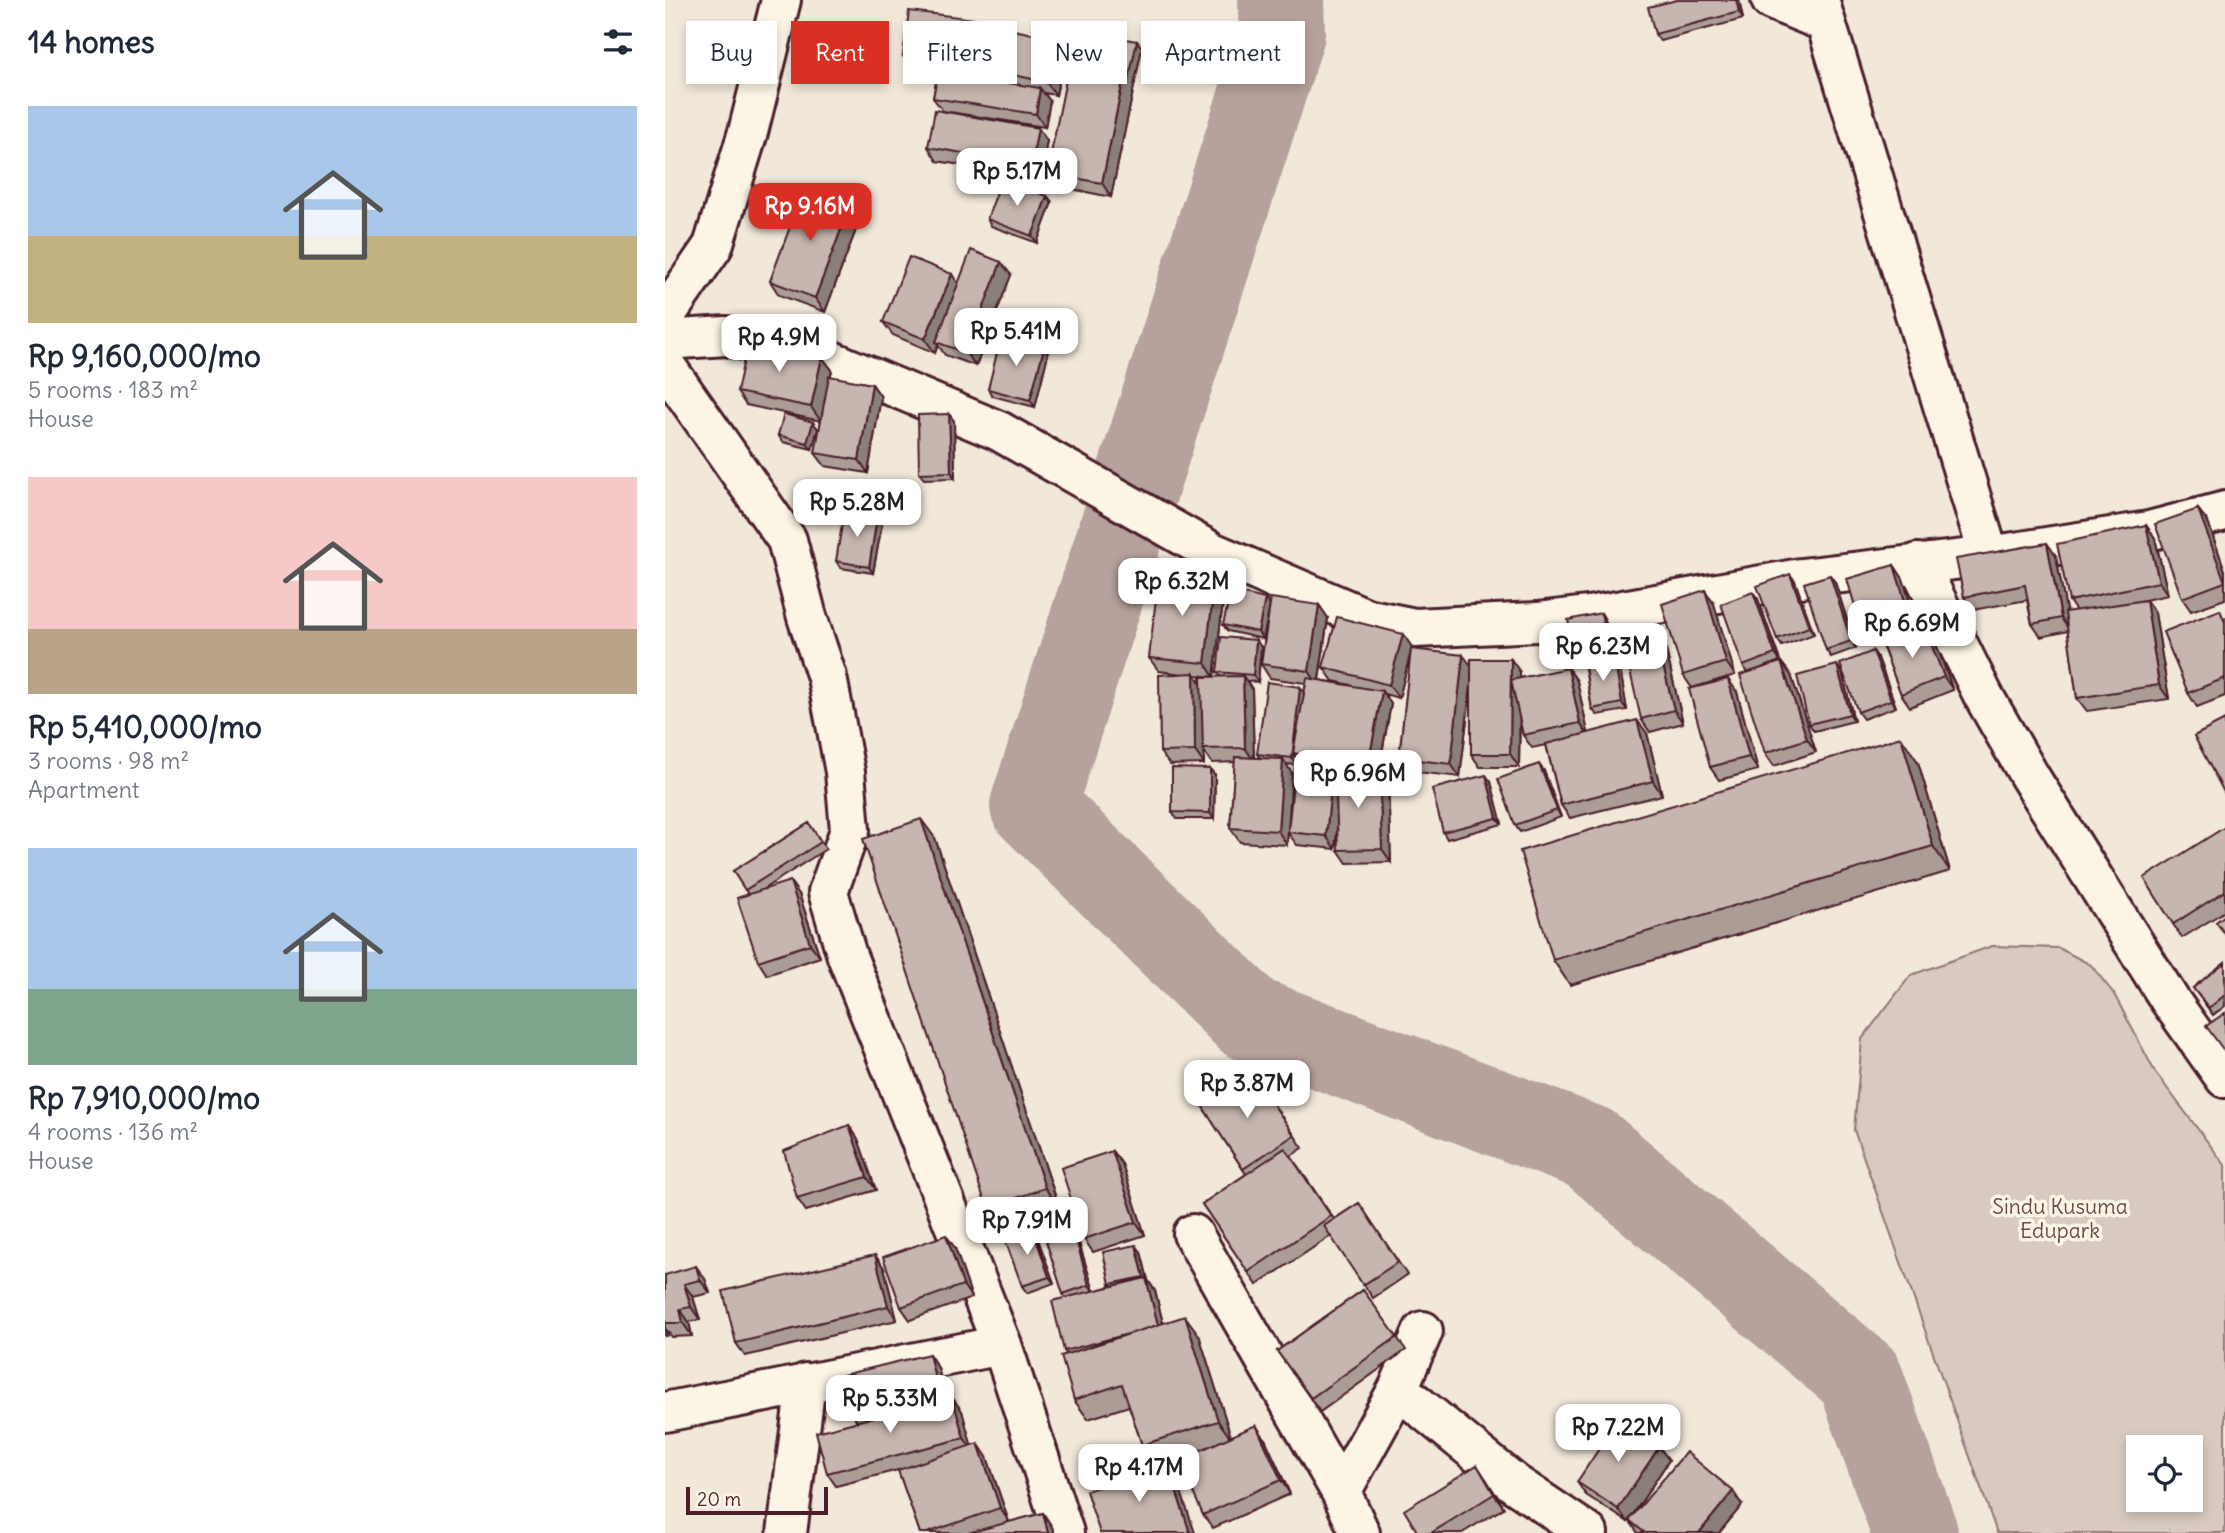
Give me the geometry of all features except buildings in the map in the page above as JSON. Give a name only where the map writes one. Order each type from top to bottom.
[{"type":"street","points":[[665,316],[713,246],[748,132],[781,0]]},
{"type":"street","points":[[1771,0],[1822,11],[1989,556]]},
{"type":"street","points":[[665,340],[726,337],[825,358],[999,430],[1212,552],[1366,618],[1415,628],[1549,621],[1801,578],[1989,556],[2149,531],[2225,512]]},
{"type":"street","points":[[665,365],[787,540],[807,617],[827,677],[845,772],[850,830],[828,892],[847,956],[1002,1345],[1065,1533]]},
{"type":"street","points":[[1918,563],[1983,695],[2031,777],[2156,978],[2225,1078]]},
{"type":"street","points":[[1193,1234],[1341,1492],[1360,1533]]},
{"type":"street","points":[[1341,1492],[1398,1389],[1423,1331]]},
{"type":"street","points":[[665,1412],[1002,1345]]},
{"type":"street","points":[[787,1533],[806,1383]]},
{"type":"street","points":[[1398,1389],[1515,1484],[1588,1533]]},
{"type":"green space","name":"Sindu Kusuma Edupark","points":[[1992,946],[2059,948],[2091,965],[2114,994],[2155,1072],[2225,1165],[2225,1533],[1997,1533],[1854,1130],[1862,1039],[1911,975]]},
{"type":"waterway","points":[[1281,0],[1282,33],[1033,806],[1250,1019],[1590,1148],[1860,1377],[1915,1533]]}]
